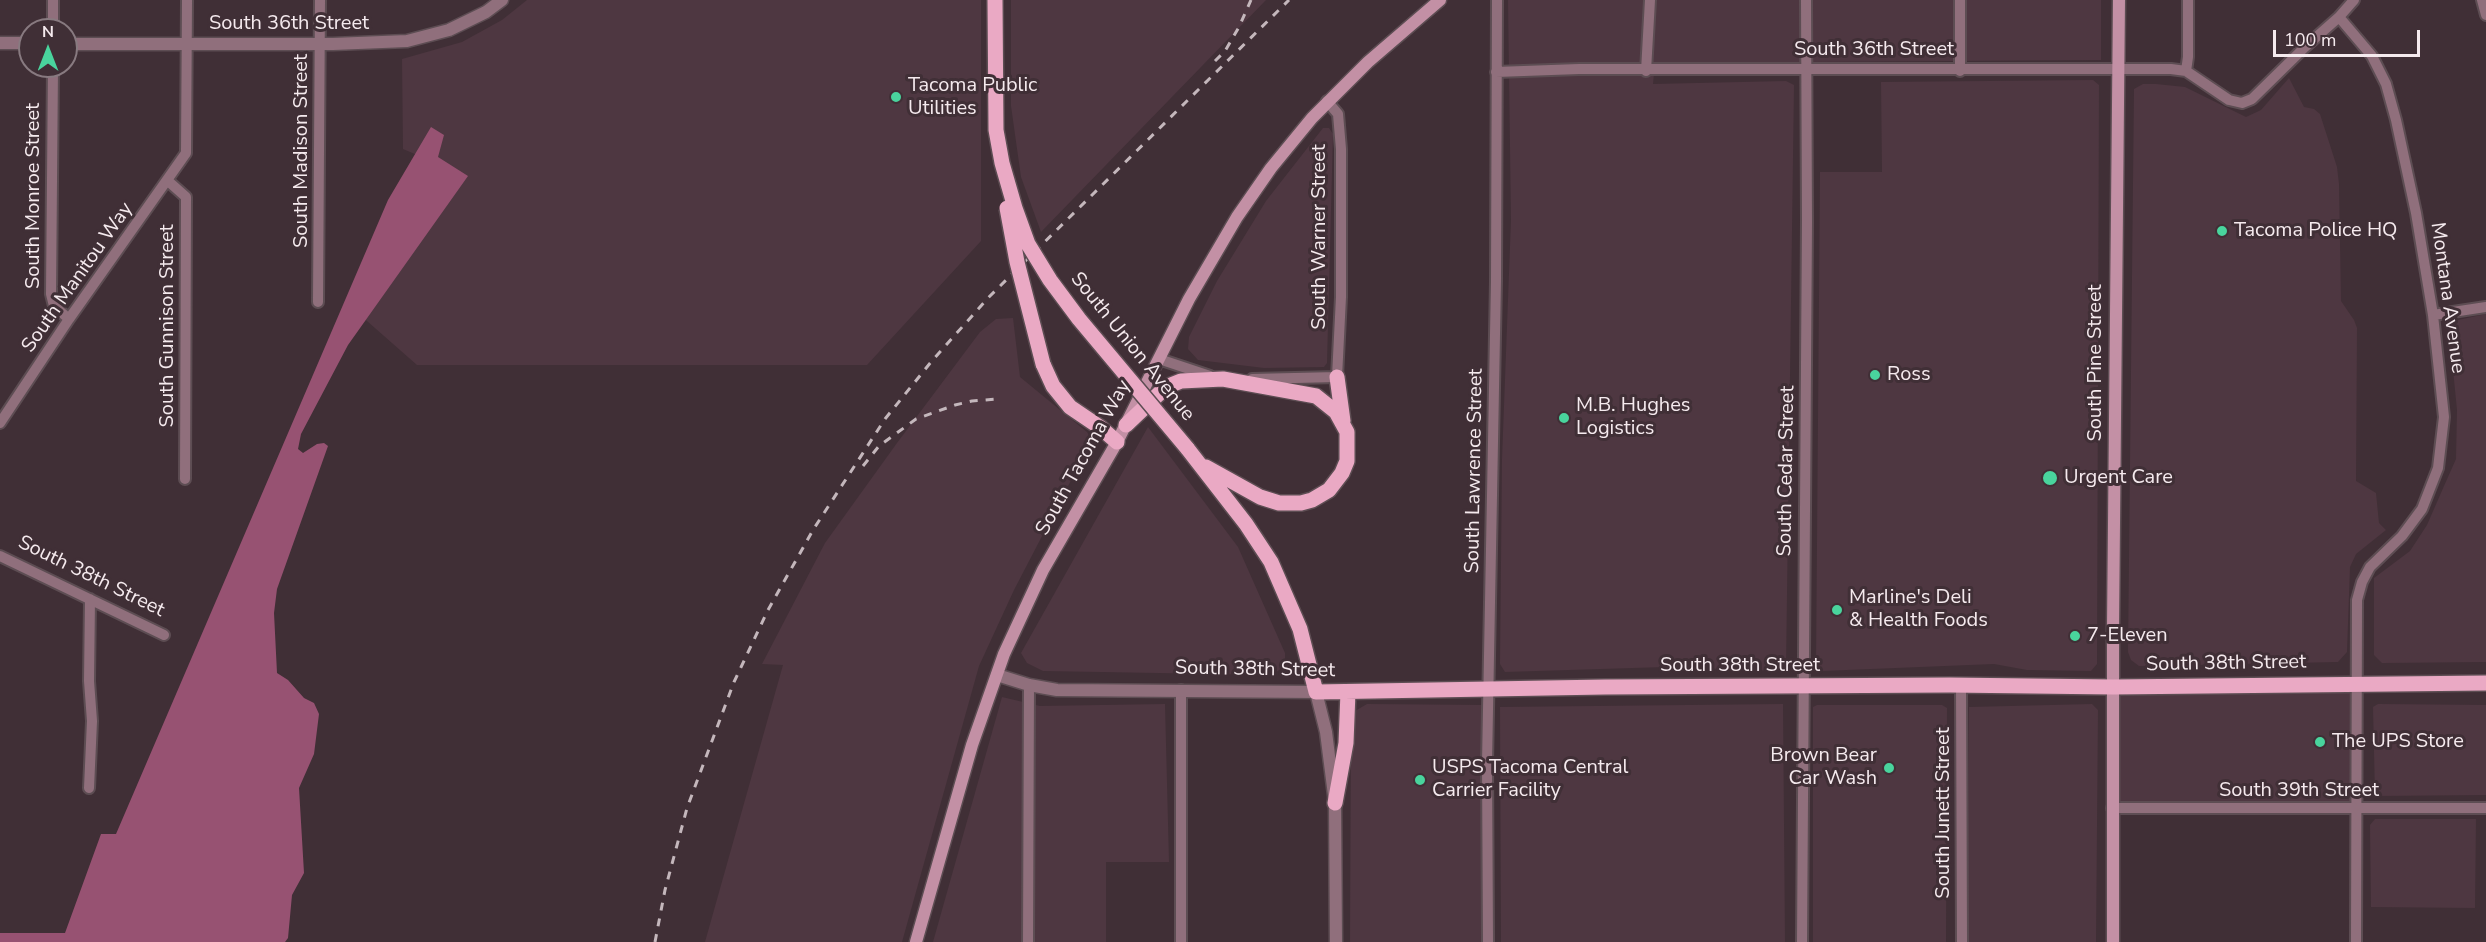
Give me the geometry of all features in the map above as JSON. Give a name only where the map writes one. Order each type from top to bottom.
[{"type":"main road","name":"South Union Avenue","points":[[995,0],[996,130],[1002,163],[1028,244],[1050,280],[1079,319],[1199,462],[1246,524],[1271,562],[1300,629],[1316,692]]},
{"type":"main road","name":"South Tacoma Way","points":[[916,942],[972,745],[1019,619],[1040,577],[1117,442],[1189,299],[1237,217],[1271,168],[1327,101],[1401,32],[1440,0]]},
{"type":"main road","name":"South Pine Street","points":[[2113,942],[2112,808],[2119,0]]},
{"type":"main road","points":[[1002,163],[1006,205],[1017,262],[1043,364],[1053,386],[1070,407],[1096,424],[1117,442]]},
{"type":"main road","points":[[1199,462],[1271,501],[1290,504],[1312,500],[1329,490],[1342,473],[1348,446],[1337,377]]},
{"type":"main road","points":[[1126,425],[1166,387],[1181,381],[1223,379],[1316,396],[1327,403],[1343,421]]},
{"type":"main road","name":"South 38th Street","points":[[1316,692],[1961,685],[2113,687],[2486,682]]},
{"type":"main road","points":[[1335,803],[1346,743],[1348,692]]},
{"type":"street","points":[[53,0],[53,18]]},
{"type":"street","points":[[187,0],[187,43]]},
{"type":"street","name":"South Madison Street","points":[[318,302],[320,0]]},
{"type":"street","name":"South 36th Street","points":[[78,44],[393,43],[419,39],[471,20],[502,0]]},
{"type":"street","name":"South Lawrence Street","points":[[1488,942],[1488,689],[1496,281],[1497,0]]},
{"type":"street","points":[[1646,70],[1650,0]]},
{"type":"street","name":"South Cedar Street","points":[[1802,942],[1807,220],[1806,0]]},
{"type":"street","points":[[1960,0],[1960,71]]},
{"type":"street","points":[[2188,0],[2186,71],[2229,100],[2242,103],[2252,99],[2354,0]]},
{"type":"street","points":[[2482,0],[2486,15]]},
{"type":"street","name":"Montana Avenue","points":[[2339,17],[2372,56],[2386,84],[2396,120],[2416,213],[2433,315],[2444,402],[2443,437],[2438,468],[2422,508],[2402,536],[2374,563],[2364,578],[2356,608],[2356,684]]},
{"type":"street","points":[[0,43],[18,43]]},
{"type":"street","name":"South Manitou Way","points":[[0,423],[186,153],[187,43]]},
{"type":"street","name":"South 36th Street","points":[[1497,72],[1579,69],[2186,71]]},
{"type":"street","name":"South Monroe Street","points":[[53,78],[51,294],[54,306],[69,320]]},
{"type":"street","name":"South Warner Street","points":[[1327,101],[1338,114],[1341,149],[1341,297],[1337,377]]},
{"type":"street","name":"South Gunnison Street","points":[[168,181],[186,197],[185,479]]},
{"type":"street","points":[[2433,315],[2486,307]]},
{"type":"street","points":[[1159,359],[1223,379],[1337,377]]},
{"type":"street","name":"South 38th Street","points":[[0,556],[164,635]]},
{"type":"street","points":[[89,788],[92,730],[89,681],[90,600]]},
{"type":"street","name":"South 38th Street","points":[[997,675],[1029,685],[1057,690],[1316,692]]},
{"type":"street","points":[[2356,684],[2356,942]]},
{"type":"street","points":[[1028,942],[1029,685]]},
{"type":"street","name":"South Junett Street","points":[[1961,685],[1962,942]]},
{"type":"street","points":[[1181,690],[1181,942]]},
{"type":"street","points":[[1316,692],[1326,732],[1335,803],[1336,942]]},
{"type":"street","name":"South 39th Street","points":[[2112,808],[2486,808]]},
{"type":"shaded area","name":"Tacoma Public Utilities","points":[[527,0],[981,0],[981,241],[867,365],[417,365],[359,314],[467,176],[403,149],[402,59],[462,42],[502,20]]},
{"type":"shaded area","points":[[1011,0],[1266,0],[1041,232],[1021,177],[1011,106]]},
{"type":"shaded area","points":[[1508,0],[2101,0],[2101,60],[1655,63],[1653,84],[1786,81],[1794,85],[1786,667],[1782,671],[1665,667],[1505,672],[1500,664],[1502,459],[1511,220]]},
{"type":"shaded area","points":[[2289,78],[2304,107],[2314,109],[2320,114],[2337,167],[2341,301],[2357,328],[2356,481],[2376,493],[2379,523],[2386,530],[2356,554],[2350,567],[2347,652],[2338,662],[2139,666],[2131,660],[2128,652],[2134,89],[2143,84],[2185,87],[2246,117],[2261,110]]},
{"type":"shaded area","points":[[2093,80],[2099,85],[2097,664],[2091,671],[2027,670],[1994,664],[1822,671],[1816,665],[1820,172],[1882,172],[1881,82]]},
{"type":"shaded area","points":[[431,127],[444,135],[438,157],[468,176],[348,345],[301,434],[298,449],[303,453],[317,444],[324,443],[328,446],[277,589],[274,613],[277,673],[288,680],[304,698],[314,703],[319,714],[314,754],[299,788],[304,873],[292,895],[288,938],[285,942],[0,942],[0,933],[65,933],[101,834],[116,834],[388,200]]},
{"type":"shaded area","points":[[1323,128],[1329,128],[1333,134],[1327,363],[1324,367],[1264,368],[1198,360],[1188,349],[1189,337],[1217,281],[1266,201]]},
{"type":"shaded area","points":[[2486,314],[2486,662],[2382,663],[2374,655],[2374,578],[2410,551],[2427,525],[2456,459],[2457,410],[2449,329],[2453,321]]},
{"type":"shaded area","points":[[1013,318],[1020,377],[1087,432],[1092,440],[1014,590],[979,666],[902,942],[705,942],[783,665],[762,664],[825,543],[897,443],[980,332],[996,319]]},
{"type":"shaded area","points":[[1148,427],[1238,547],[1285,653],[1285,665],[1273,675],[1043,671],[1027,663],[1021,653]]},
{"type":"shaded area","points":[[2356,684],[2355,808],[2112,808],[2113,687]]},
{"type":"shaded area","points":[[1002,697],[1040,706],[1165,704],[1169,862],[1106,862],[1106,942],[933,942]]},
{"type":"shaded area","points":[[1367,704],[1484,705],[1483,942],[1350,942],[1351,724],[1355,711]]},
{"type":"shaded area","points":[[1783,704],[1785,942],[1501,942],[1500,707]]},
{"type":"shaded area","points":[[2092,704],[2098,710],[2096,942],[1967,942],[1969,707]]},
{"type":"shaded area","points":[[2378,704],[2486,705],[2486,795],[2375,796],[2373,707]]},
{"type":"shaded area","points":[[1817,705],[1942,705],[1947,708],[1946,942],[1813,942],[1813,707]]},
{"type":"shaded area","points":[[2375,819],[2476,819],[2475,908],[2371,907],[2370,825]]},
{"type":"railway","points":[[1215,61],[1225,51],[1251,0]]},
{"type":"railway","points":[[655,942],[665,890],[687,808],[734,682],[768,610],[813,530],[885,419],[931,362],[988,298],[1289,0]]},
{"type":"railway","points":[[863,466],[879,446],[916,419],[955,405],[997,399]]},
{"type":"place","name":"Tacoma Public Utilities","points":[[896,97]]},
{"type":"place","name":"Tacoma Police HQ","points":[[2222,231]]},
{"type":"place","name":"Ross","points":[[1875,375]]},
{"type":"place","name":"M.B. Hughes Logistics","points":[[1564,418]]},
{"type":"place","name":"Urgent Care","points":[[2050,478]]},
{"type":"place","name":"Marline's Deli & Health Foods","points":[[1837,610]]},
{"type":"place","name":"7-Eleven","points":[[2075,636]]},
{"type":"place","name":"The UPS Store","points":[[2320,742]]},
{"type":"place","name":"Brown Bear Car Wash","points":[[1889,768]]},
{"type":"place","name":"USPS Tacoma Central Carrier Facility","points":[[1420,780]]}]
